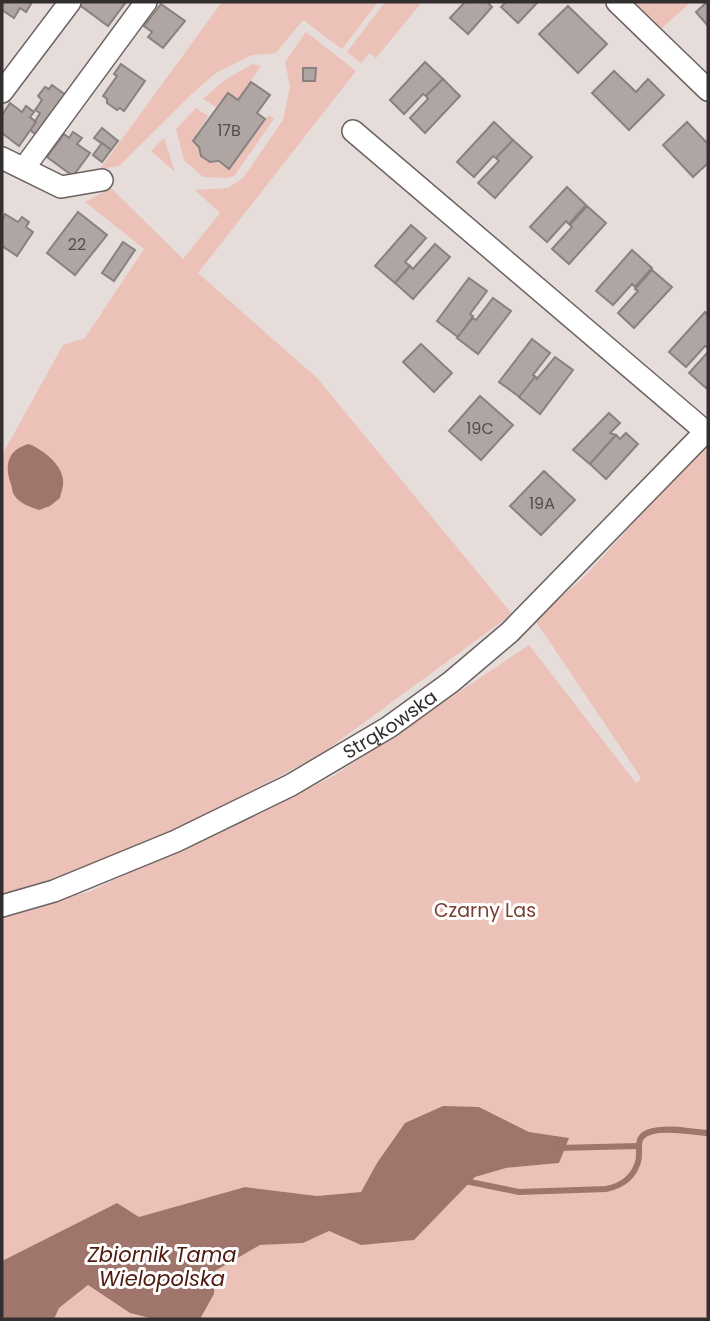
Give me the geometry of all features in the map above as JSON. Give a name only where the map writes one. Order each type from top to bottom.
[{"type":"street","points":[[2,92],[70,2]]},
{"type":"street","points":[[24,168],[146,2]]},
{"type":"street","points":[[617,2],[708,90]]},
{"type":"street","name":"Strąkowska","points":[[2,906],[54,891],[176,841],[291,785],[389,727],[451,682],[510,632],[707,431],[353,131]]},
{"type":"street","points":[[2,158],[61,187],[102,180]]},
{"type":"green space","points":[[222,2],[378,2],[342,49],[303,20],[276,53],[252,55],[216,73],[119,166],[100,169]]},
{"type":"green space","points":[[385,2],[422,2],[376,58],[370,53],[361,63],[347,52]]},
{"type":"green space","points":[[631,2],[691,2],[662,28]]},
{"type":"green space","points":[[306,32],[356,71],[198,273],[317,378],[512,614],[321,754],[185,826],[60,879],[2,895],[2,455],[63,345],[85,338],[144,249],[85,202],[111,188],[183,259],[220,213],[195,190],[228,188],[243,178],[283,120],[290,86],[285,62]]},
{"type":"green space","points":[[252,64],[261,66],[238,99],[228,92],[216,107],[203,99],[225,80]]},
{"type":"green space","points":[[196,108],[208,116],[192,142],[199,148],[201,157],[210,163],[219,163],[229,170],[269,115],[274,119],[234,176],[203,177],[184,160],[176,129]]},
{"type":"green space","points":[[164,138],[175,172],[151,151]]},
{"type":"green space","name":"Czarny Las","points":[[708,442],[708,1319],[200,1319],[214,1294],[215,1271],[260,1245],[303,1243],[329,1231],[361,1245],[475,1177],[506,1168],[559,1163],[568,1138],[529,1132],[479,1107],[377,1163],[361,1192],[317,1196],[245,1187],[139,1217],[117,1203],[2,1261],[2,909],[89,892],[332,777],[529,645],[636,783],[641,778],[535,620],[584,577]]},
{"type":"green space","points":[[88,1285],[130,1313],[154,1319],[54,1319],[59,1308]]},
{"type":"water","points":[[29,444],[51,458],[59,468],[63,480],[60,498],[39,510],[16,498],[9,477],[8,464],[12,454]]},
{"type":"water","name":"Zbiornik Tama Wielopolska","points":[[443,1106],[479,1107],[529,1132],[569,1138],[559,1163],[506,1168],[475,1177],[414,1240],[361,1245],[329,1231],[303,1243],[260,1245],[215,1271],[214,1294],[200,1319],[154,1319],[130,1313],[88,1285],[59,1308],[54,1319],[2,1319],[2,1261],[117,1203],[139,1217],[245,1187],[317,1196],[361,1192],[377,1163],[405,1123]]},
{"type":"building","points":[[2,2],[31,4],[26,12],[20,8],[14,18],[2,10]]},
{"type":"building","points":[[126,2],[108,26],[78,4]]},
{"type":"building","points":[[465,2],[489,2],[492,7],[468,34],[450,18]]},
{"type":"building","points":[[506,2],[538,2],[518,23],[501,7]]},
{"type":"building","points":[[708,2],[708,26],[696,12]]},
{"type":"building","points":[[161,4],[185,21],[163,48],[148,37],[152,32],[144,26]]},
{"type":"building","points":[[568,6],[607,44],[578,73],[539,34]]},
{"type":"building","points":[[425,62],[443,79],[426,96],[423,94],[404,114],[390,100]]},
{"type":"building","points":[[121,64],[145,81],[124,111],[107,103],[103,96],[117,76],[114,74]]},
{"type":"building","points":[[303,68],[316,68],[315,81],[303,81]]},
{"type":"building","points":[[614,71],[636,92],[648,79],[664,95],[629,130],[592,93]]},
{"type":"building","points":[[443,79],[460,96],[425,133],[410,118]]},
{"type":"building","points":[[251,82],[270,95],[257,113],[265,119],[229,169],[219,161],[210,162],[201,156],[199,147],[193,141],[228,93],[238,100]]},
{"type":"building","points":[[52,85],[67,96],[38,136],[30,130],[40,113],[35,110],[42,100],[38,96],[45,87],[49,89]]},
{"type":"building","points":[[10,103],[22,112],[26,106],[34,112],[30,117],[36,122],[19,146],[2,133],[2,115]]},
{"type":"building","points":[[494,122],[513,140],[496,158],[493,156],[474,177],[457,162]]},
{"type":"building","points":[[687,122],[708,144],[708,163],[693,177],[663,145]]},
{"type":"building","points":[[102,128],[118,141],[111,150],[94,138]]},
{"type":"building","points":[[73,132],[82,138],[77,144],[90,153],[73,176],[47,157],[64,134],[69,138]]},
{"type":"building","points":[[513,140],[532,157],[495,198],[478,183],[499,161],[496,158]]},
{"type":"building","points":[[102,143],[111,150],[102,162],[93,155]]},
{"type":"building","points":[[567,187],[586,205],[569,224],[566,221],[547,242],[530,227]]},
{"type":"building","points":[[587,206],[606,223],[569,264],[552,249]]},
{"type":"building","points":[[78,212],[107,235],[75,275],[47,253]]},
{"type":"building","points":[[5,214],[18,222],[22,217],[29,222],[26,227],[33,232],[17,256],[2,246],[2,220]]},
{"type":"building","points":[[411,225],[426,238],[405,262],[410,266],[395,283],[375,266]]},
{"type":"building","points":[[123,242],[135,250],[114,281],[102,273]]},
{"type":"building","points":[[435,244],[450,257],[413,299],[395,283],[410,266],[413,269]]},
{"type":"building","points":[[632,250],[652,268],[635,287],[632,284],[613,305],[596,291]]},
{"type":"building","points":[[652,270],[672,287],[634,328],[618,313]]},
{"type":"building","points":[[469,278],[487,291],[470,314],[473,316],[458,337],[437,321]]},
{"type":"building","points":[[493,298],[511,311],[478,354],[457,338]]},
{"type":"building","points":[[705,312],[708,315],[708,348],[705,346],[686,367],[669,352]]},
{"type":"building","points":[[532,339],[550,353],[533,375],[536,377],[521,398],[499,382]]},
{"type":"building","points":[[421,344],[452,373],[434,392],[403,362]]},
{"type":"building","points":[[708,352],[708,385],[706,388],[689,373]]},
{"type":"building","points":[[555,357],[573,370],[540,414],[519,397]]},
{"type":"building","points":[[480,396],[513,425],[481,460],[449,431]]},
{"type":"building","points":[[609,413],[620,423],[610,433],[616,435],[590,464],[573,450]]},
{"type":"building","points":[[626,433],[638,444],[606,479],[590,464],[616,435],[620,439]]},
{"type":"building","points":[[544,471],[575,500],[541,535],[510,506]]},
{"type":"waterway","points":[[465,1181],[519,1192],[606,1189],[621,1184],[633,1173],[638,1162],[640,1140],[646,1133],[666,1129],[708,1133]]},
{"type":"waterway","points":[[556,1148],[639,1146]]}]
